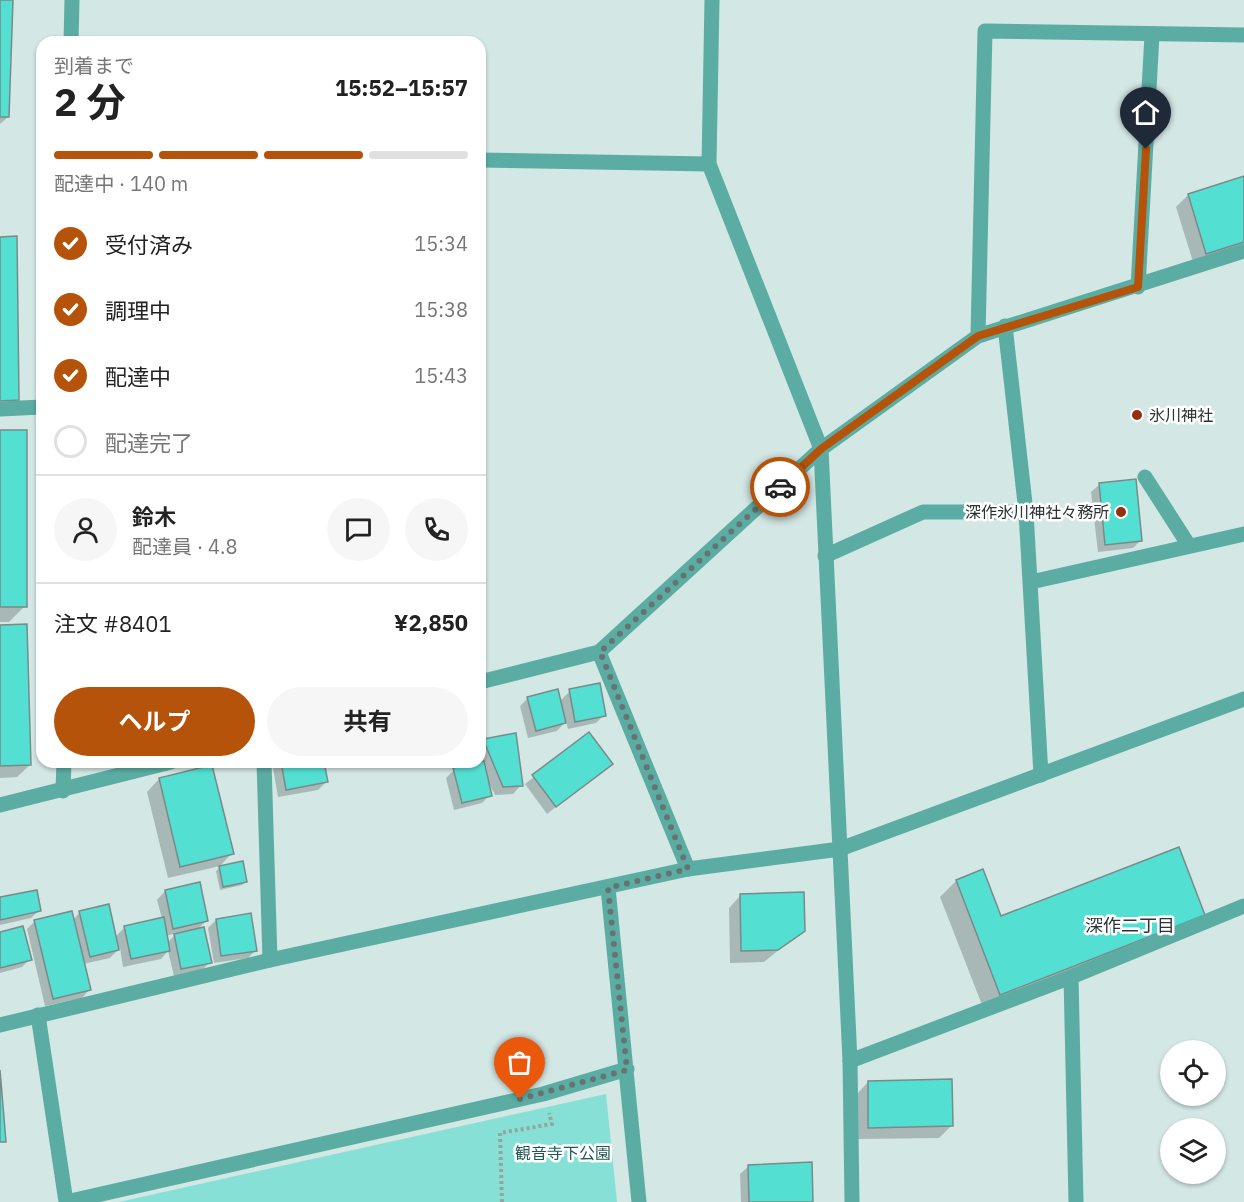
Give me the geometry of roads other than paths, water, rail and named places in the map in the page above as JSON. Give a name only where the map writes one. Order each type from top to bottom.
[{"type":"street","points":[[71,36],[72,0]]},
{"type":"street","points":[[712,0],[709,164],[821,449],[850,1061],[852,1202]]},
{"type":"street","points":[[978,336],[985,31],[1244,35]]},
{"type":"street","points":[[1138,287],[1152,35]]},
{"type":"street","points":[[486,160],[709,164]]},
{"type":"street","points":[[486,680],[600,652],[821,449],[978,336],[1138,287],[1244,251]]},
{"type":"street","points":[[1005,327],[1026,512],[1041,775]]},
{"type":"street","points":[[0,409],[36,407]]},
{"type":"street","points":[[1145,477],[1188,544]]},
{"type":"street","points":[[825,556],[923,512],[1026,512]]},
{"type":"street","points":[[1031,582],[1188,544],[1244,534]]},
{"type":"street","points":[[600,652],[688,869]]},
{"type":"street","points":[[0,1025],[270,960],[688,869],[840,849],[1244,699]]},
{"type":"street","points":[[63,791],[64,768]]},
{"type":"street","points":[[0,805],[149,768]]},
{"type":"street","points":[[264,768],[270,960]]},
{"type":"street","points":[[608,888],[639,1202]]},
{"type":"street","points":[[850,1061],[1071,977],[1244,906]]},
{"type":"street","points":[[1071,977],[1076,1202]]},
{"type":"street","points":[[38,1015],[66,1202],[543,1094],[627,1070]]},
{"type":"place","name":"氷川神社","points":[[1137,415]]},
{"type":"place","name":"深作氷川神社々務所","points":[[1121,512]]},
{"type":"district","name":"深作二丁目","points":[[1130,926]]},
{"type":"park label","name":"観音寺下公園","points":[[563,1153]]}]
